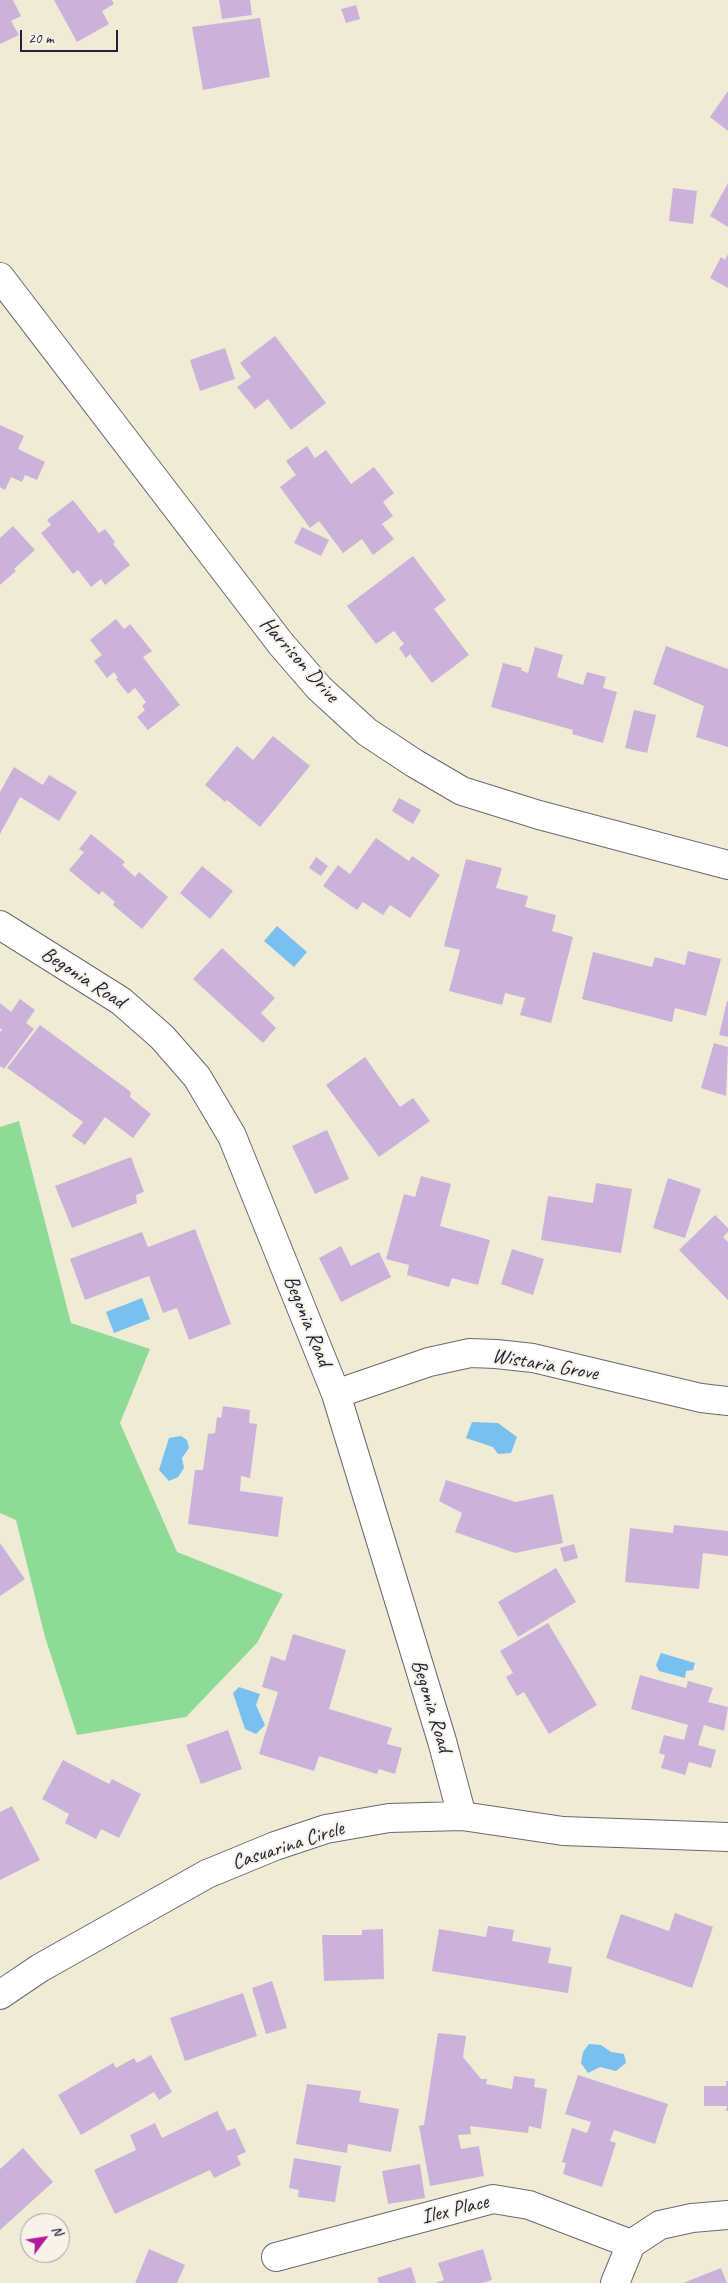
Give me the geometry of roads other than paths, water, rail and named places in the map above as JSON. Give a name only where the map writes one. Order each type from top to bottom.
[{"type":"street","name":"Harrison Drive","points":[[0,277],[281,644],[319,688],[367,732],[414,763],[462,791],[539,815],[728,865]]},
{"type":"street","name":"Begonia Road","points":[[0,925],[121,1001],[162,1037],[197,1077],[232,1136],[336,1394],[442,1741],[462,1816]]},
{"type":"street","name":"Wistaria Grove","points":[[336,1394],[429,1362],[470,1353],[533,1358],[701,1398],[728,1401]]},
{"type":"street","name":"Casuarina Circle","points":[[0,1995],[40,1968],[207,1874],[275,1846],[326,1829],[389,1818],[462,1816],[563,1831],[728,1837]]},
{"type":"street","name":"Ilex Place","points":[[276,2257],[493,2199],[509,2200],[529,2206],[631,2244]]},
{"type":"street","points":[[615,2283],[631,2244],[660,2226],[692,2218],[728,2214]]},
{"type":"water","points":[[277,926],[307,952],[294,967],[264,941]]},
{"type":"water","points":[[142,1298],[150,1319],[114,1333],[106,1312]]},
{"type":"water","points":[[472,1422],[498,1423],[517,1437],[511,1453],[498,1454],[493,1447],[466,1438]]},
{"type":"water","points":[[181,1436],[187,1440],[189,1448],[182,1458],[184,1468],[178,1477],[169,1481],[159,1470],[169,1438]]},
{"type":"water","points":[[661,1653],[695,1663],[693,1670],[686,1671],[685,1678],[659,1671],[656,1665]]},
{"type":"water","points":[[239,1687],[260,1694],[256,1705],[265,1725],[256,1734],[245,1729],[233,1693]]},
{"type":"water","points":[[589,2044],[601,2045],[611,2052],[624,2054],[626,2063],[616,2071],[600,2067],[588,2073],[581,2063],[583,2052]]}]
